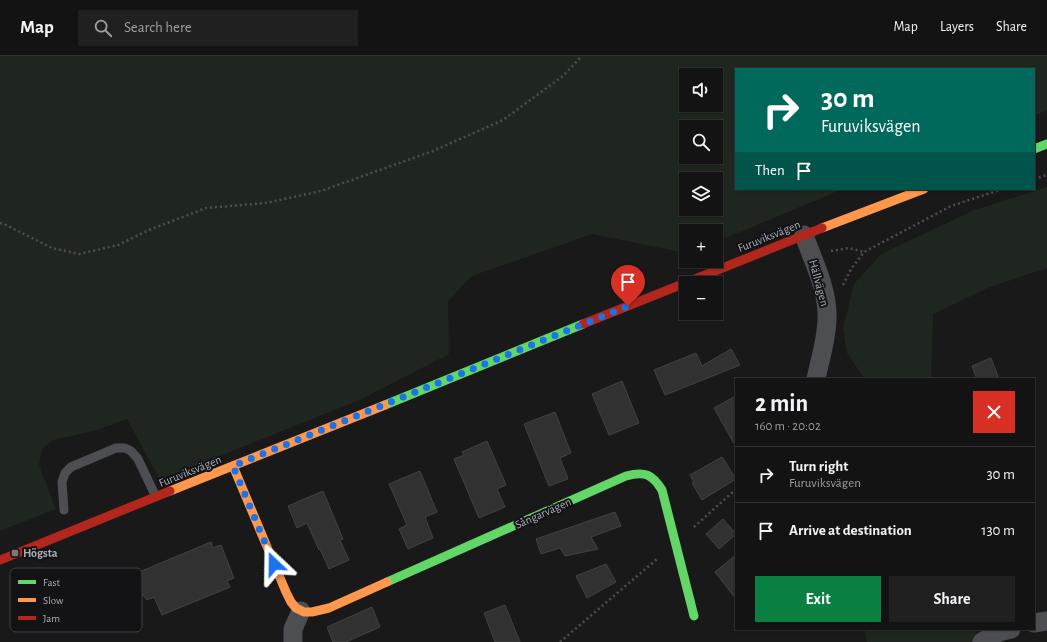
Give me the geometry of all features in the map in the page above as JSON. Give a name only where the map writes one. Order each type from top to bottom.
[{"type":"main road","points":[[1035,149],[1047,144]]},
{"type":"main road","name":"Furuviksvägen","points":[[0,560],[804,235],[921,190]]},
{"type":"main road","points":[[233,466],[286,592],[292,603],[301,611]]},
{"type":"main road","name":"Sångarvägen","points":[[301,611],[312,613],[320,612],[632,474],[642,473],[654,478],[663,495],[694,616]]},
{"type":"street","name":"Hällvägen","points":[[804,235],[821,282],[827,318],[816,378]]},
{"type":"street","points":[[293,642],[293,629],[301,611]]},
{"type":"street","points":[[1035,623],[1047,621]]},
{"type":"street","points":[[982,642],[1003,630]]},
{"type":"lane","points":[[64,510],[62,482],[65,473],[71,467],[116,448],[125,448],[132,451],[138,459],[156,497]]},
{"type":"path","points":[[0,223],[52,248],[79,254],[118,245],[149,230],[206,208],[266,203],[321,191],[433,151],[503,120],[563,76],[582,56]]},
{"type":"path","points":[[1035,179],[1047,175]]},
{"type":"path","points":[[841,290],[851,268],[864,252],[951,206],[1000,190]]},
{"type":"path","points":[[812,256],[849,248],[864,252]]},
{"type":"path","points":[[560,642],[735,490]]},
{"type":"shaded area","points":[[0,56],[1047,56],[1047,111],[1035,115],[1035,68],[735,68],[735,190],[841,190],[723,239],[723,224],[679,224],[679,252],[592,234],[472,276],[448,301],[449,354],[362,399],[160,480],[127,419],[94,431],[53,440],[42,449],[39,465],[56,509],[0,531]]},
{"type":"shaded area","points":[[1047,187],[1047,268],[990,287],[933,314],[931,378],[864,378],[847,353],[843,329],[854,284],[881,254],[972,211]]},
{"type":"shaded area","points":[[865,630],[975,630],[978,642],[867,642]]},
{"type":"building","points":[[731,349],[740,365],[665,395],[654,370],[696,353],[702,366]]},
{"type":"building","points":[[991,358],[999,378],[977,378],[972,366]]},
{"type":"building","points":[[622,381],[639,423],[609,435],[592,394]]},
{"type":"building","points":[[735,397],[735,445],[714,408]]},
{"type":"building","points":[[555,412],[571,453],[560,458],[568,479],[549,486],[524,424]]},
{"type":"building","points":[[487,441],[506,485],[497,489],[505,507],[479,518],[454,459],[464,455],[462,452]]},
{"type":"building","points":[[722,457],[735,480],[702,500],[692,483],[694,482],[690,475]]},
{"type":"building","points":[[420,471],[437,512],[425,517],[433,538],[408,549],[399,529],[407,525],[389,484]]},
{"type":"building","points":[[323,491],[343,539],[340,540],[349,560],[329,569],[307,523],[297,528],[288,506]]},
{"type":"building","points":[[615,512],[621,526],[591,537],[598,549],[565,556],[560,548],[541,554],[536,539]]},
{"type":"building","points":[[723,519],[735,533],[735,535],[719,549],[706,534]]},
{"type":"building","points":[[211,542],[213,548],[221,545],[234,578],[227,581],[230,587],[162,615],[154,597],[147,600],[142,594],[142,571]]},
{"type":"building","points":[[735,556],[735,598],[715,572]]},
{"type":"building","points":[[606,564],[616,582],[587,598],[576,576]]},
{"type":"building","points":[[505,605],[520,642],[495,642],[484,613]]},
{"type":"building","points":[[372,607],[380,627],[346,642],[333,642],[327,627]]},
{"type":"traffic: fast","points":[[1035,149],[1047,144]]},
{"type":"traffic: fast","points":[[385,405],[583,324]]},
{"type":"traffic: fast","points":[[387,582],[626,476],[643,474],[655,480],[662,490],[694,616]]},
{"type":"traffic: slow","points":[[822,228],[921,190]]},
{"type":"traffic: slow","points":[[170,491],[385,405]]},
{"type":"traffic: slow","points":[[233,466],[286,592],[296,608],[304,612],[312,612],[329,608],[387,582]]},
{"type":"traffic: jam","points":[[583,324],[822,228]]},
{"type":"traffic: jam","points":[[0,560],[170,491]]},
{"type":"place","name":"Högsta","points":[[15,553]]},
{"type":"route","points":[[274,564],[233,466],[628,306]]}]
